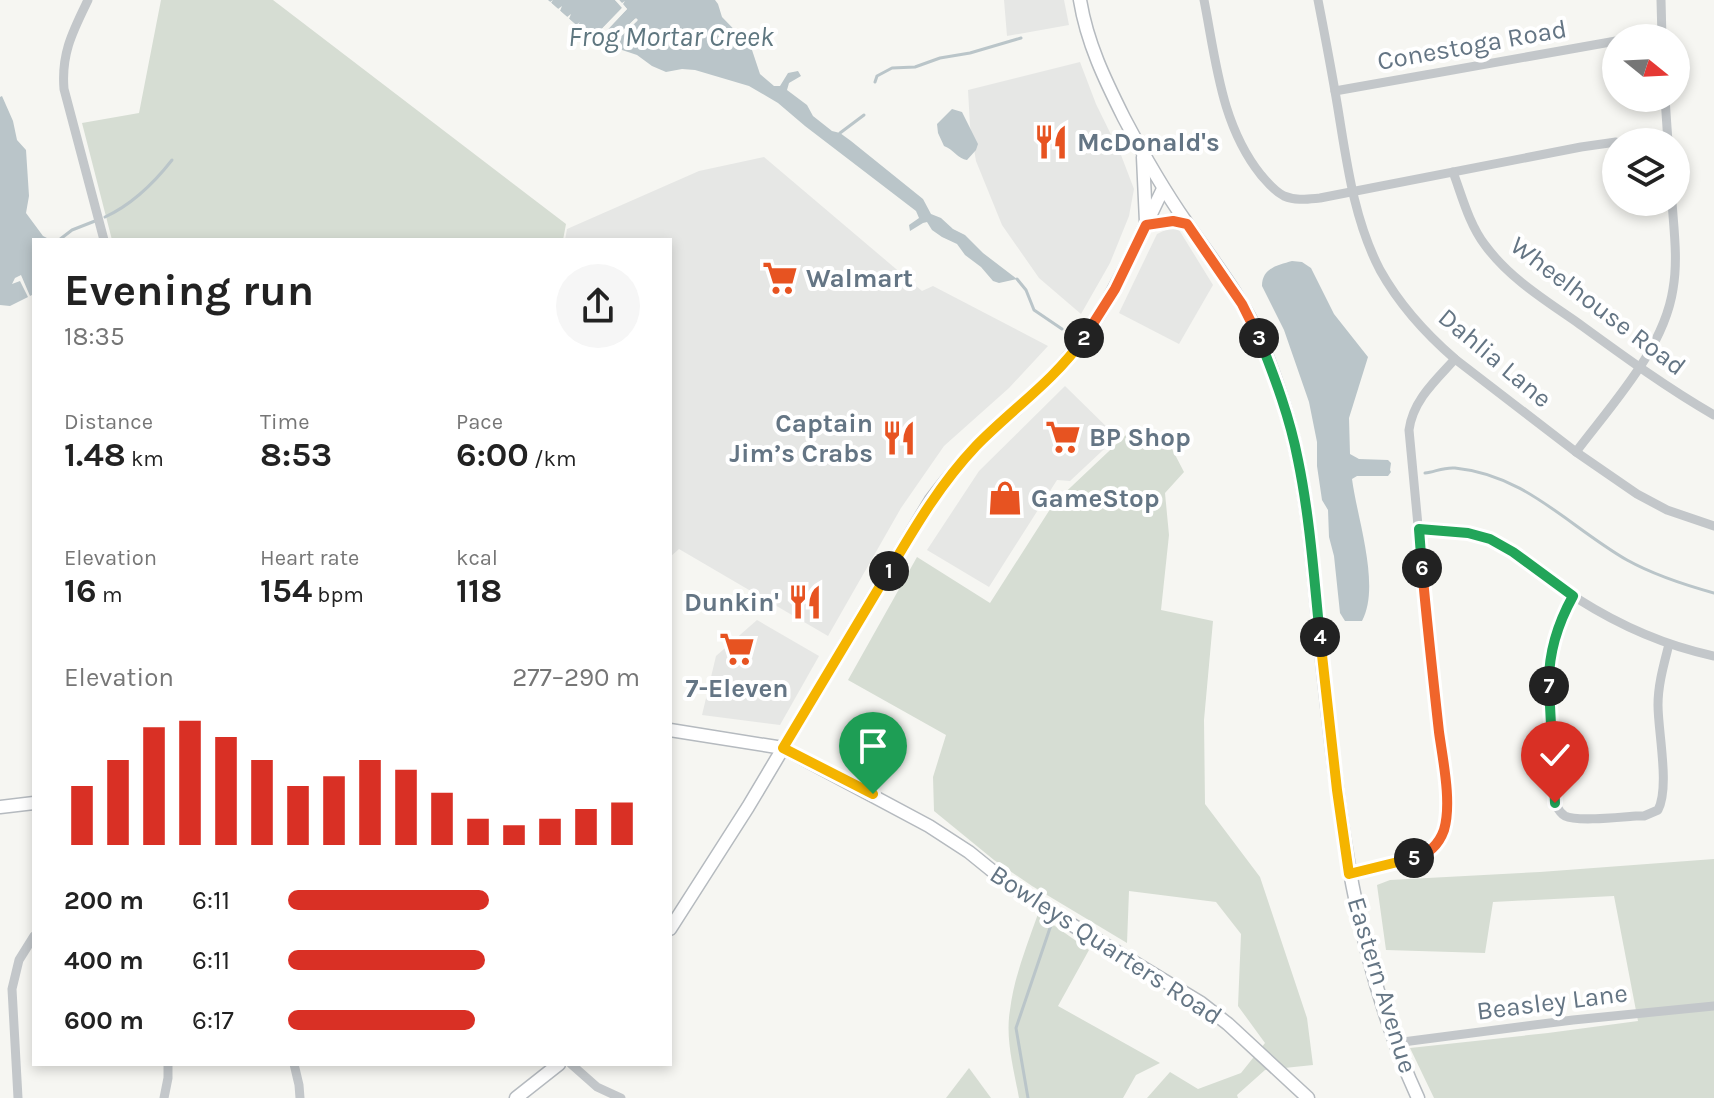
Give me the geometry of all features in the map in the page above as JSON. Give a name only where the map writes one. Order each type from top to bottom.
[{"type":"street","points":[[88,0],[66,49],[62,73],[68,110],[103,238]]},
{"type":"street","name":"Eastern Avenue","points":[[1080,0],[1094,53],[1143,154],[1253,324],[1293,436],[1306,512],[1349,874],[1370,963],[1395,1043],[1418,1098]]},
{"type":"street","points":[[1204,0],[1228,116],[1243,149],[1257,169],[1276,191],[1292,198],[1306,200],[1602,144]]},
{"type":"street","name":"Dahlia Lane","points":[[1318,0],[1351,191],[1370,249],[1381,271],[1419,324],[1455,359],[1576,452],[1648,501],[1714,526]]},
{"type":"street","points":[[1661,0],[1662,24]]},
{"type":"street","name":"Conestoga Road","points":[[1335,91],[1602,43]]},
{"type":"street","points":[[1143,154],[1146,225]]},
{"type":"street","name":"Wheelhouse Road","points":[[1453,172],[1482,242],[1504,268],[1639,367],[1714,415]]},
{"type":"street","points":[[672,926],[722,850],[931,500],[975,447],[1045,385],[1081,343],[1115,289],[1163,189]]},
{"type":"street","points":[[1576,452],[1639,367],[1660,330],[1672,298],[1675,259],[1673,216]]},
{"type":"street","points":[[1146,225],[1173,221],[1187,224]]},
{"type":"street","points":[[1349,874],[1422,856],[1435,845],[1445,825],[1445,778],[1409,426],[1422,396],[1455,359]]},
{"type":"street","points":[[1419,529],[1468,533],[1490,539],[1573,596],[1610,617],[1669,644],[1714,656]]},
{"type":"street","points":[[1573,596],[1559,624],[1548,666],[1553,794],[1558,809],[1565,816],[1644,816],[1658,810],[1663,796],[1658,688],[1669,644]]},
{"type":"street","name":"Bowleys Quarters Road","points":[[672,730],[783,748],[950,838],[1036,903],[1201,1003],[1308,1098]]},
{"type":"street","points":[[0,807],[32,803]]},
{"type":"street","points":[[18,1098],[12,989],[19,960],[32,939]]},
{"type":"street","name":"Beasley Lane","points":[[1395,1043],[1714,1006]]},
{"type":"street","points":[[164,1098],[168,1066]]},
{"type":"street","points":[[294,1066],[300,1098]]},
{"type":"street","points":[[516,1098],[556,1066]]},
{"type":"street","points":[[573,1066],[597,1087],[621,1098]]},
{"type":"shaded area","points":[[161,0],[273,0],[566,224],[563,238],[111,238],[82,123],[139,113]]},
{"type":"shaded area","points":[[1004,0],[1064,0],[1069,25],[1007,36]]},
{"type":"shaded area","points":[[1080,62],[1134,189],[1129,216],[1110,263],[1081,314],[1039,278],[1002,225],[976,161],[968,90]]},
{"type":"shaded area","points":[[764,157],[922,291],[933,286],[1048,346],[1009,388],[944,446],[901,508],[828,636],[679,549],[672,555],[672,238],[565,238],[567,229],[699,171]]},
{"type":"shaded area","points":[[1176,225],[1213,285],[1179,344],[1119,313],[1157,234]]},
{"type":"shaded area","points":[[1065,386],[1117,437],[1070,481],[1057,480],[989,587],[927,550],[979,471]]},
{"type":"shaded area","points":[[1126,435],[1170,445],[1184,472],[1165,493],[1169,535],[1161,610],[1213,621],[1204,720],[1205,804],[1260,877],[1307,1018],[1313,1065],[1265,1070],[1237,1095],[1238,1098],[1147,1098],[1170,1072],[1198,1089],[1241,1073],[1265,1043],[1238,1006],[1241,934],[1216,902],[1129,891],[1127,943],[1032,886],[994,860],[934,811],[933,777],[946,735],[848,680],[917,557],[990,603],[1054,503]]},
{"type":"shaded area","points":[[757,620],[819,656],[780,725],[702,715],[716,656]]},
{"type":"shaded area","points":[[1714,859],[1714,1098],[1434,1098],[1410,1048],[1638,1021],[1614,896],[1493,902],[1485,953],[1386,950],[1377,885],[1390,880]]},
{"type":"shaded area","points":[[1038,914],[1089,950],[1058,1006],[1160,1063],[1136,1075],[1123,1098],[1019,1098],[1009,1021],[1018,973]]},
{"type":"shaded area","points":[[969,1068],[991,1098],[946,1098]]},
{"type":"water","name":"Frog Mortar Creek","points":[[548,0],[615,0],[623,7],[592,39]]},
{"type":"water","name":"Frog Mortar Creek","points":[[619,0],[715,0],[722,17],[751,47],[760,74],[774,86],[780,86],[788,73],[798,71],[801,76],[789,83],[787,90],[807,105],[813,116],[851,141],[923,199],[931,214],[965,235],[1017,279],[999,283],[993,281],[957,244],[932,230],[927,222],[910,231],[909,225],[919,218],[916,211],[778,103],[749,86],[695,70],[666,72],[637,55],[616,48],[608,49],[599,42],[592,46],[599,39],[609,48],[637,21],[635,19],[608,45],[600,38],[627,9]]},
{"type":"water","points":[[0,97],[13,121],[17,140],[26,150],[29,196],[26,213],[47,238],[32,238],[32,295],[21,275],[15,278],[12,284],[20,281],[28,297],[10,306],[0,305]]},
{"type":"water","points":[[952,109],[962,112],[978,144],[967,160],[944,146],[938,133],[937,124]]},
{"type":"water","points":[[1292,261],[1302,262],[1311,268],[1334,314],[1368,357],[1349,418],[1350,454],[1359,459],[1388,460],[1391,463],[1388,476],[1357,476],[1352,479],[1369,571],[1367,606],[1362,621],[1345,621],[1340,613],[1328,510],[1322,500],[1317,442],[1309,402],[1284,330],[1262,286],[1268,271]]},
{"type":"pier","points":[[544,0],[553,0],[551,3],[558,9],[562,6],[560,11],[567,17],[571,14],[569,19],[576,25],[580,22],[577,26],[584,32],[588,29],[586,33],[592,39],[622,8],[615,0],[625,1],[623,4],[627,9],[600,37],[608,44],[636,18],[638,20],[609,48],[599,39],[590,48],[587,46],[590,41]]},
{"type":"waterway","points":[[875,82],[877,76],[892,68],[915,67],[1021,38]]},
{"type":"waterway","points":[[840,133],[864,115]]},
{"type":"waterway","points":[[105,217],[142,193],[172,160]]},
{"type":"waterway","points":[[62,238],[72,230],[95,221]]},
{"type":"waterway","name":"Frog Mortar Creek","points":[[1017,279],[1026,290],[1034,310],[1062,329]]},
{"type":"waterway","points":[[1425,473],[1455,468],[1504,481],[1546,504],[1627,560],[1670,579],[1714,593]]},
{"type":"waterway","points":[[1028,1098],[1016,1028],[1051,925],[1046,917]]},
{"type":"place","name":"McDonald's","points":[[1051,142]]},
{"type":"place","name":"Walmart","points":[[780,278]]},
{"type":"place","name":"BP Shop","points":[[1063,437]]},
{"type":"place","name":"Captain Jim’s Crabs","points":[[899,438]]},
{"type":"place","name":"GameStop","points":[[1005,498]]},
{"type":"place","name":"Dunkin'","points":[[805,602]]},
{"type":"place","name":"7-Eleven","points":[[737,649]]},
{"type":"route","points":[[873,794],[783,748],[923,513],[943,485],[984,439],[1045,385],[1081,343],[1115,289],[1146,225],[1173,221],[1187,224],[1242,304],[1260,340],[1286,412],[1306,512],[1349,874],[1422,856],[1435,845],[1445,825],[1445,778],[1419,529],[1468,533],[1490,539],[1573,596],[1559,624],[1549,660],[1555,803]]}]
